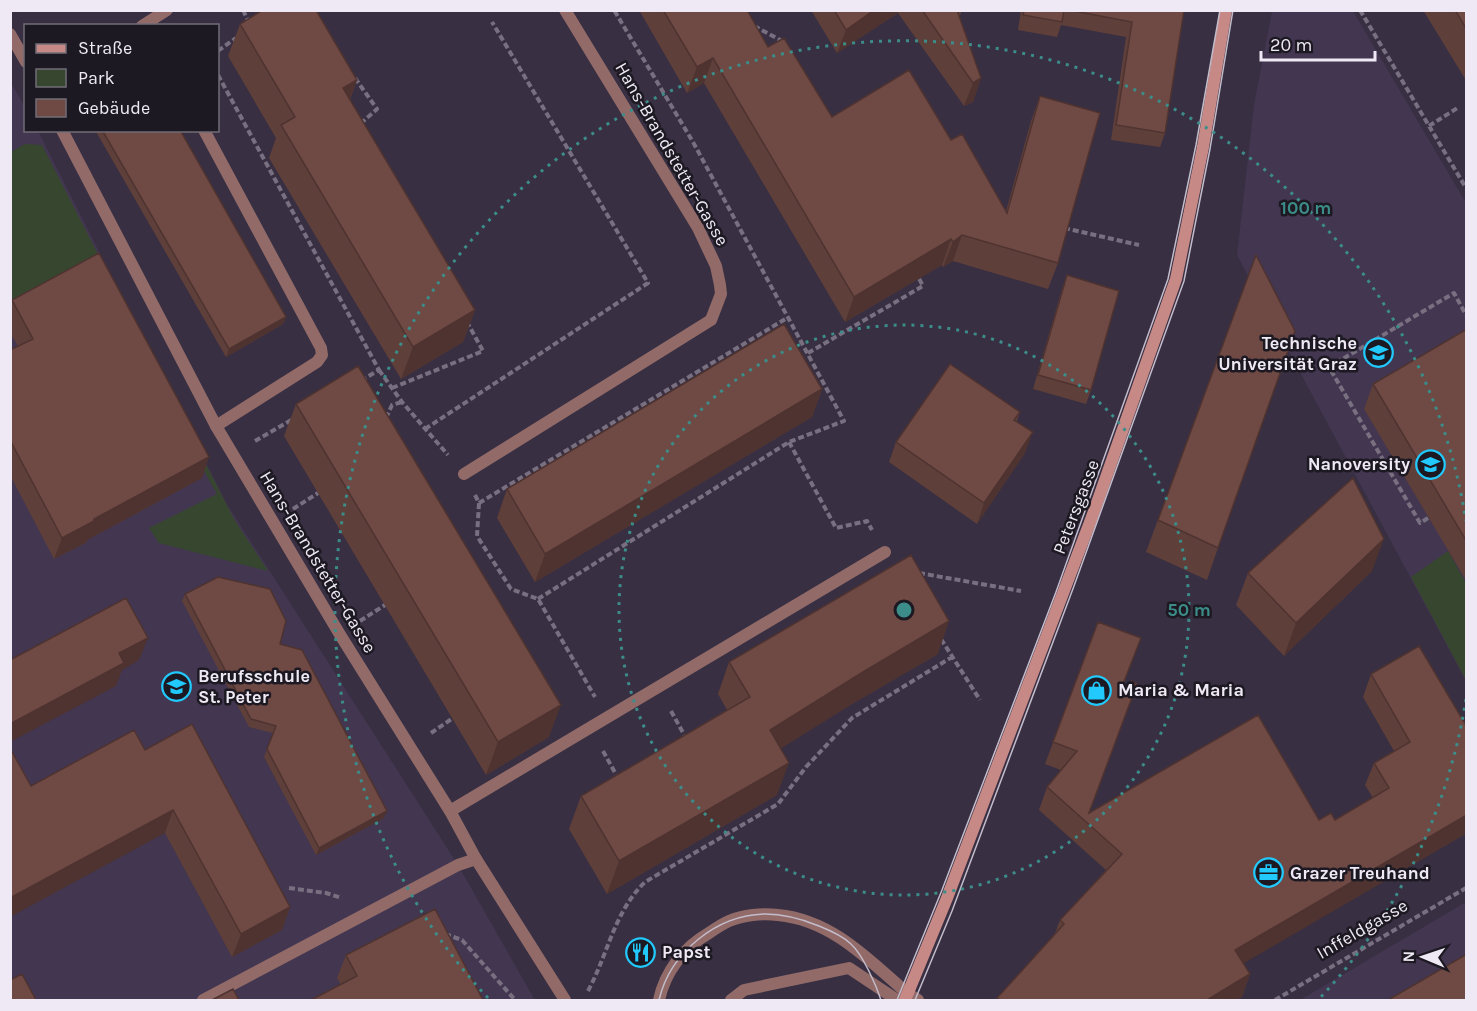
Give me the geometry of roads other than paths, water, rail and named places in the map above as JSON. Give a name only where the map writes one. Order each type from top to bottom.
[{"type":"main road","name":"Petersgasse","points":[[907,999],[1092,517],[1176,279],[1203,147],[1226,10]]},
{"type":"street","points":[[145,24],[167,10]]},
{"type":"street","name":"Hans-Brandstetter-Gasse","points":[[464,474],[711,320],[721,294],[716,266],[698,228],[565,10]]},
{"type":"street","points":[[10,34],[24,58]]},
{"type":"street","name":"Hans-Brandstetter-Gasse","points":[[63,132],[216,426],[345,643],[450,812],[476,859],[565,1000]]},
{"type":"street","points":[[205,132],[321,348],[322,355],[317,362],[216,426]]},
{"type":"street","points":[[450,812],[885,552]]},
{"type":"street","points":[[203,1000],[458,866],[476,859]]},
{"type":"street","points":[[659,1000],[675,961],[696,940],[729,921],[766,914],[793,916],[828,930],[851,944],[907,999]]},
{"type":"street","points":[[731,1000],[744,990],[849,968],[907,999]]},
{"type":"tram line","points":[[897,1000],[942,890],[1056,592],[1168,279],[1196,145],[1220,10]]},
{"type":"tram line","points":[[915,1000],[952,911],[1074,586],[1184,281],[1210,149],[1233,10]]},
{"type":"tram line","points":[[659,1000],[673,967],[684,952],[698,940],[729,921],[765,914],[806,921],[848,941],[864,963],[881,1000]]},
{"type":"place","name":"Technische Universität Graz","points":[[1378,353]]},
{"type":"place","name":"Nanoversity","points":[[1431,464]]},
{"type":"place","name":"Berufsschule St. Peter","points":[[177,686]]},
{"type":"place","name":"Maria & Maria","points":[[1097,690]]},
{"type":"place","name":"Grazer Treuhand","points":[[1269,873]]},
{"type":"place","name":"Papst","points":[[641,952]]}]
